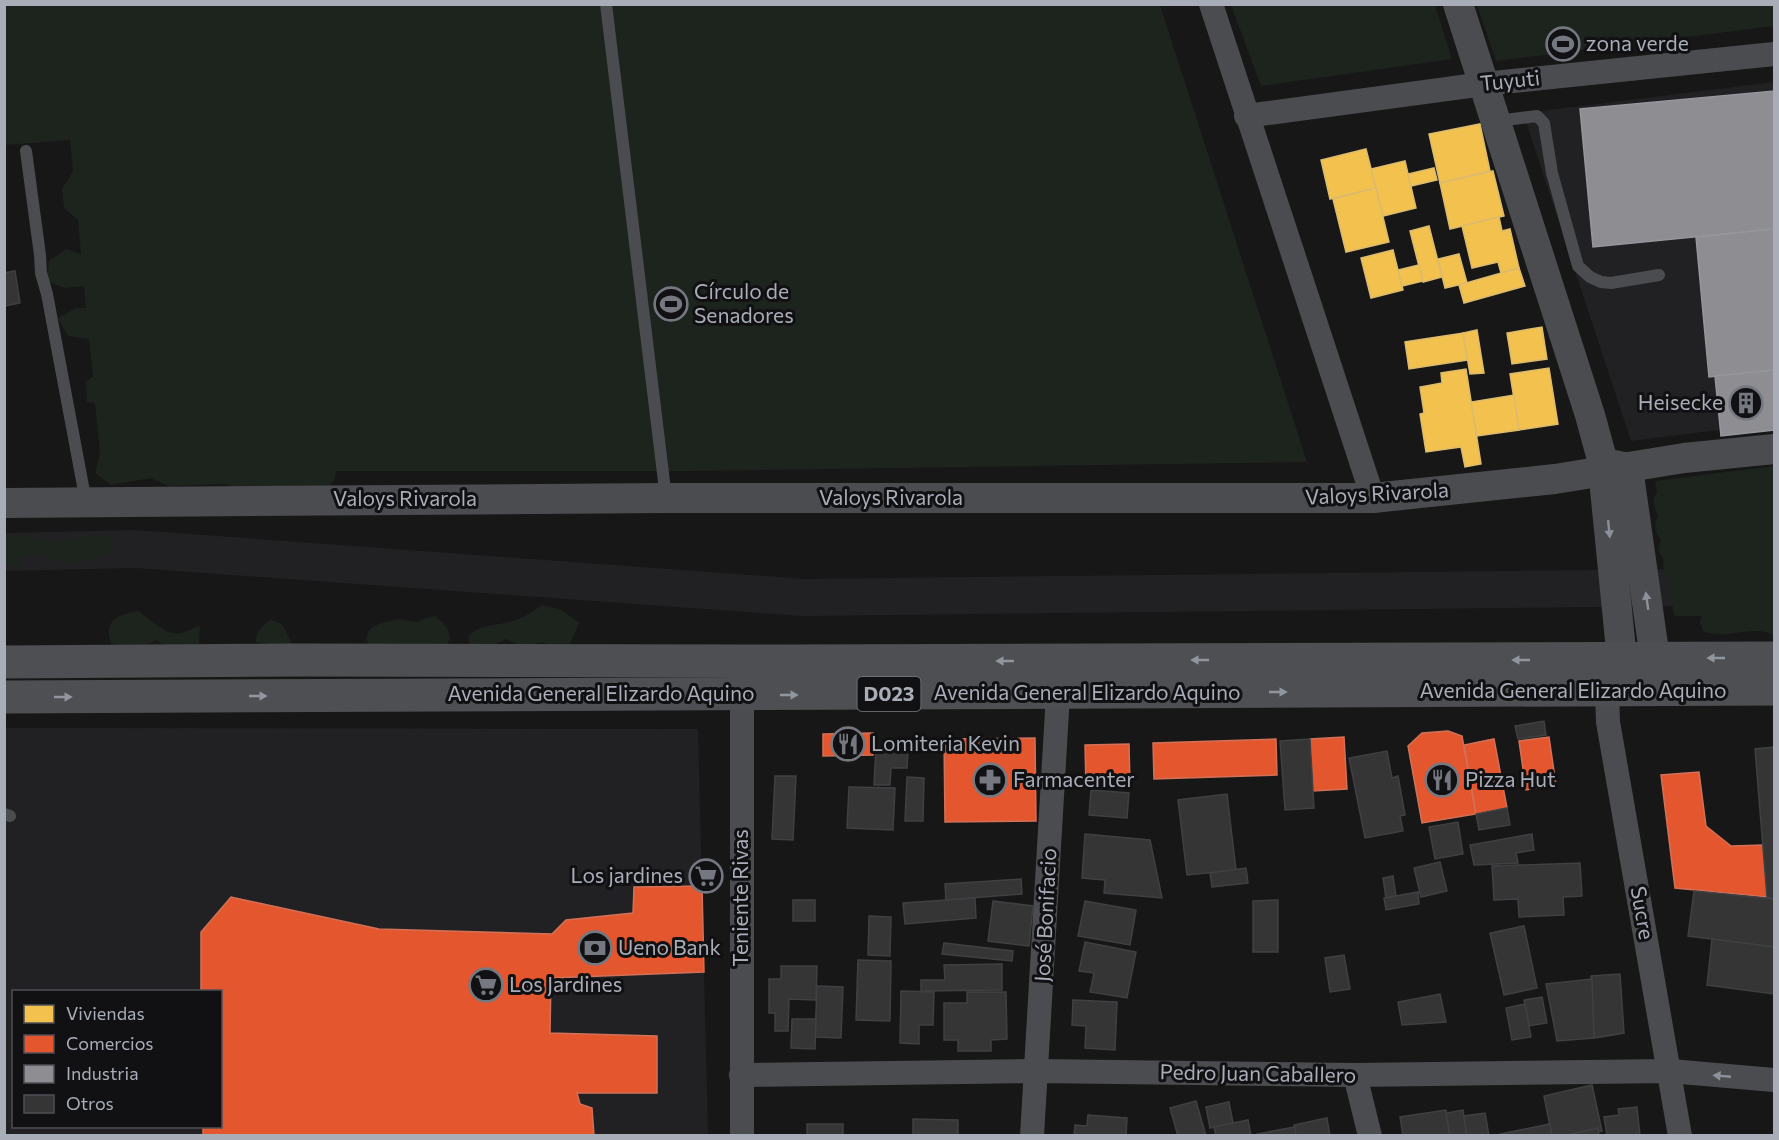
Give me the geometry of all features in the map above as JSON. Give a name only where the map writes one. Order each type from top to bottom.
[{"type":"main road","name":"Avenida General Elizardo Aquino","points":[[4,662],[1774,658]]},
{"type":"main road","name":"Avenida General Elizardo Aquino","points":[[4,697],[1774,689]]},
{"type":"street","points":[[1211,4],[1373,498]]},
{"type":"street","points":[[1458,4],[1611,466],[1655,659],[1607,691]]},
{"type":"street","name":"Tuyuti","points":[[1246,116],[1484,84],[1774,54]]},
{"type":"street","name":"Valoys Rivarola","points":[[4,503],[666,498],[1373,498],[1555,479],[1611,466],[1774,449]]},
{"type":"street","points":[[1607,691],[1622,660],[1611,466]]},
{"type":"street","name":"Teniente Rivas","points":[[742,662],[742,1136]]},
{"type":"street","name":"Sucre","points":[[1607,691],[1608,722],[1680,1136]]},
{"type":"street","name":"José Bonifacio","points":[[1032,1136],[1058,694]]},
{"type":"street","name":"Pedro Juan Caballero","points":[[741,1075],[1036,1071],[1355,1076],[1670,1071],[1774,1080]]},
{"type":"street","points":[[1355,1076],[1370,1136]]},
{"type":"lane","points":[[606,4],[666,498]]},
{"type":"lane","points":[[1496,121],[1537,116],[1544,123],[1552,174],[1578,266],[1590,277],[1601,282],[1611,283],[1659,275]]},
{"type":"lane","points":[[26,151],[41,273],[47,294],[86,502]]},
{"type":"shaded area","name":"Círculo de Senadores","points":[[5,5],[1160,5],[1307,462],[687,471],[336,471],[335,479],[322,495],[245,490],[225,484],[168,486],[151,478],[111,485],[95,473],[100,454],[95,403],[87,402],[86,382],[93,376],[89,339],[68,336],[58,318],[76,308],[86,308],[84,286],[64,288],[47,281],[49,261],[66,249],[81,254],[78,220],[64,208],[62,189],[73,171],[70,140],[5,145]]},
{"type":"shaded area","points":[[1231,5],[1435,5],[1452,59],[1261,86]]},
{"type":"shaded area","name":"zona verde","points":[[1477,5],[1774,5],[1774,26],[1496,61]]},
{"type":"shaded area","points":[[1774,82],[1774,423],[1631,441],[1523,113]]},
{"type":"shaded area","points":[[1774,466],[1774,636],[1759,631],[1713,634],[1703,631],[1700,622],[1702,616],[1674,616],[1669,578],[1664,573],[1663,558],[1658,550],[1661,540],[1655,529],[1658,517],[1653,501],[1657,492],[1655,481]]},
{"type":"shaded area","points":[[135,530],[805,579],[1774,568],[1774,605],[803,616],[136,568],[5,571],[4,533]]},
{"type":"shaded area","points":[[5,534],[57,542],[76,536],[107,536],[115,542],[105,553],[82,561],[66,562],[31,554],[24,557],[17,566],[5,563]]},
{"type":"shaded area","points":[[543,605],[562,610],[579,623],[568,649],[542,642],[524,647],[506,639],[489,647],[469,645],[469,635],[474,631],[518,619]]},
{"type":"shaded area","points":[[138,611],[170,632],[181,633],[200,626],[199,646],[165,647],[157,640],[134,647],[123,647],[111,643],[109,629],[114,620],[124,614]]},
{"type":"shaded area","points":[[436,616],[448,629],[450,639],[445,647],[371,648],[366,639],[370,629],[379,624],[398,619],[417,622]]},
{"type":"shaded area","points":[[272,620],[282,624],[291,642],[289,647],[256,642],[261,628]]},
{"type":"shaded area","points":[[4,728],[698,729],[708,1135],[5,1135]]},
{"type":"building: Viviendas","points":[[1480,124],[1490,171],[1440,183],[1429,134]]},
{"type":"building: Viviendas","points":[[1366,149],[1376,188],[1330,199],[1321,160]]},
{"type":"building: Viviendas","points":[[1405,161],[1416,208],[1383,216],[1371,169]]},
{"type":"building: Viviendas","points":[[1434,168],[1437,180],[1411,186],[1408,174]]},
{"type":"building: Viviendas","points":[[1493,171],[1504,216],[1450,229],[1440,183]]},
{"type":"building: Viviendas","points":[[1376,188],[1389,242],[1346,252],[1333,199]]},
{"type":"building: Viviendas","points":[[1499,217],[1502,231],[1510,229],[1519,268],[1501,273],[1498,262],[1472,268],[1462,226]]},
{"type":"building: Viviendas","points":[[1429,226],[1442,277],[1423,282],[1410,231]]},
{"type":"building: Viviendas","points":[[1393,250],[1403,290],[1371,298],[1361,258]]},
{"type":"building: Viviendas","points":[[1459,254],[1467,283],[1445,288],[1438,259]]},
{"type":"building: Viviendas","points":[[1419,265],[1423,281],[1402,286],[1398,270]]},
{"type":"building: Viviendas","points":[[1519,268],[1525,286],[1464,303],[1459,285]]},
{"type":"building: Viviendas","points":[[1542,327],[1547,359],[1512,364],[1507,333]]},
{"type":"building: Viviendas","points":[[1477,330],[1484,373],[1470,374],[1463,333]]},
{"type":"building: Viviendas","points":[[1463,333],[1467,360],[1409,369],[1405,342]]},
{"type":"building: Viviendas","points":[[1549,368],[1558,424],[1519,430],[1510,374]]},
{"type":"building: Viviendas","points":[[1466,369],[1481,464],[1465,467],[1461,447],[1426,452],[1420,414],[1424,413],[1420,387],[1442,383],[1441,373]]},
{"type":"building: Viviendas","points":[[1514,395],[1519,430],[1477,436],[1471,402]]},
{"type":"building: Comercios","name":"Pizza Hut","points":[[1448,731],[1462,736],[1476,814],[1422,823],[1408,746],[1422,733]]},
{"type":"building: Comercios","name":"Lomiteria Kevin","points":[[873,733],[873,755],[823,756],[823,734]]},
{"type":"building: Comercios","points":[[1344,737],[1347,789],[1313,791],[1310,739]]},
{"type":"building: Comercios","points":[[1549,737],[1556,785],[1526,790],[1519,741]]},
{"type":"building: Comercios","name":"Farmacenter","points":[[1035,738],[1036,821],[945,822],[944,739]]},
{"type":"building: Comercios","points":[[1276,739],[1277,775],[1154,779],[1153,743]]},
{"type":"building: Comercios","points":[[1494,739],[1507,808],[1476,814],[1464,745]]},
{"type":"building: Comercios","points":[[1129,744],[1130,786],[1086,788],[1085,745]]},
{"type":"building: Comercios","points":[[1699,772],[1706,826],[1731,846],[1763,845],[1767,897],[1675,888],[1661,775]]},
{"type":"building: Comercios","points":[[702,886],[704,972],[551,978],[550,1033],[657,1036],[657,1093],[577,1093],[580,1104],[592,1108],[594,1136],[203,1136],[203,1128],[222,1128],[222,990],[201,990],[201,932],[231,897],[379,929],[552,934],[566,920],[633,913],[634,887]]},
{"type":"building: Industria","points":[[1774,91],[1774,229],[1593,247],[1580,109]]},
{"type":"building: Industria","points":[[1774,229],[1774,370],[1709,377],[1696,237]]},
{"type":"building: Industria","name":"Heisecke","points":[[1774,370],[1774,430],[1721,436],[1715,376]]},
{"type":"building: Otros","points":[[15,271],[20,303],[4,306],[4,273]]},
{"type":"building: Otros","points":[[1544,721],[1546,735],[1518,739],[1515,726]]},
{"type":"building: Otros","points":[[1310,739],[1314,808],[1285,810],[1280,741]]},
{"type":"building: Otros","points":[[876,747],[908,749],[907,768],[891,768],[890,785],[874,785]]},
{"type":"building: Otros","points":[[1774,747],[1774,899],[1767,897],[1755,749]]},
{"type":"building: Otros","points":[[1387,751],[1392,778],[1398,776],[1405,815],[1400,816],[1403,831],[1365,838],[1349,758]]},
{"type":"building: Otros","points":[[775,776],[796,776],[793,840],[772,839]]},
{"type":"building: Otros","points":[[907,777],[924,778],[923,821],[905,821]]},
{"type":"building: Otros","points":[[849,787],[895,788],[893,830],[847,828]]},
{"type":"building: Otros","points":[[1091,790],[1129,793],[1127,818],[1089,815]]},
{"type":"building: Otros","points":[[1227,794],[1236,870],[1187,875],[1178,800]]},
{"type":"building: Otros","points":[[1507,808],[1510,825],[1479,830],[1476,814]]},
{"type":"building: Otros","points":[[1458,822],[1463,854],[1435,859],[1429,827]]},
{"type":"building: Otros","points":[[1085,834],[1150,840],[1162,898],[1104,893],[1105,880],[1082,878]]},
{"type":"building: Otros","points":[[1532,834],[1534,850],[1516,853],[1518,863],[1474,865],[1470,845]]},
{"type":"building: Otros","points":[[1440,862],[1447,891],[1421,897],[1414,868]]},
{"type":"building: Otros","points":[[1580,863],[1582,896],[1563,897],[1564,915],[1519,917],[1518,899],[1494,900],[1492,866]]},
{"type":"building: Otros","points":[[1246,868],[1248,883],[1212,887],[1210,873]]},
{"type":"building: Otros","points":[[1393,876],[1396,896],[1386,898],[1383,878]]},
{"type":"building: Otros","points":[[1021,879],[1022,894],[946,900],[945,884]]},
{"type":"building: Otros","points":[[1694,891],[1774,899],[1774,947],[1688,936]]},
{"type":"building: Otros","points":[[1418,892],[1419,904],[1386,910],[1384,898]]},
{"type":"building: Otros","points":[[975,898],[976,918],[905,924],[903,903]]},
{"type":"building: Otros","points":[[793,900],[815,900],[815,921],[793,921]]},
{"type":"building: Otros","points":[[1278,900],[1278,952],[1253,952],[1253,901]]},
{"type":"building: Otros","points":[[993,901],[1033,906],[1029,946],[988,941]]},
{"type":"building: Otros","points":[[1085,901],[1136,910],[1130,945],[1078,936]]},
{"type":"building: Otros","points":[[869,916],[891,917],[890,956],[868,955]]},
{"type":"building: Otros","points":[[1524,926],[1537,988],[1504,995],[1490,933]]},
{"type":"building: Otros","points":[[1712,939],[1774,947],[1774,994],[1707,985]]},
{"type":"building: Otros","points":[[1085,942],[1136,952],[1127,998],[1090,992],[1094,973],[1079,971]]},
{"type":"building: Otros","points":[[944,943],[1013,951],[1012,961],[942,954]]},
{"type":"building: Otros","points":[[1344,955],[1350,989],[1330,992],[1325,958]]},
{"type":"building: Otros","points":[[858,960],[891,961],[890,1021],[856,1020]]},
{"type":"building: Otros","points":[[1002,964],[1002,990],[921,991],[921,980],[945,980],[944,965]]},
{"type":"building: Otros","points":[[781,966],[817,966],[816,1000],[789,999],[788,1031],[775,1031],[775,1013],[769,1013],[769,979],[781,979]]},
{"type":"building: Otros","points":[[1620,974],[1624,1033],[1594,1038],[1591,976]]},
{"type":"building: Otros","points":[[1592,979],[1594,1038],[1557,1041],[1546,984]]},
{"type":"building: Otros","points":[[817,986],[843,987],[841,1038],[815,1037]]},
{"type":"building: Otros","points":[[901,991],[934,992],[933,1025],[919,1025],[919,1044],[900,1043]]},
{"type":"building: Otros","points":[[967,992],[1006,992],[1007,1039],[991,1040],[991,1051],[958,1051],[958,1040],[944,1040],[944,1003],[967,1003]]},
{"type":"building: Otros","points":[[1440,994],[1446,1022],[1402,1025],[1398,1002]]},
{"type":"building: Otros","points":[[1542,997],[1547,1023],[1529,1026],[1524,1000]]},
{"type":"building: Otros","points":[[1073,1000],[1117,1002],[1115,1050],[1085,1048],[1086,1026],[1072,1025]]},
{"type":"building: Otros","points":[[1525,1004],[1531,1037],[1512,1040],[1506,1008]]},
{"type":"building: Otros","points":[[792,1019],[816,1019],[815,1049],[791,1048]]},
{"type":"building: Otros","points":[[1592,1085],[1602,1131],[1579,1136],[1552,1136],[1544,1096]]},
{"type":"building: Otros","points":[[1196,1101],[1206,1136],[1178,1136],[1170,1108]]},
{"type":"building: Otros","points":[[1229,1102],[1233,1123],[1210,1128],[1206,1107]]},
{"type":"building: Otros","points":[[1637,1107],[1640,1136],[1607,1136],[1604,1117],[1619,1115],[1618,1109]]},
{"type":"building: Otros","points":[[1446,1110],[1450,1136],[1403,1136],[1400,1117]]},
{"type":"building: Otros","points":[[1463,1110],[1467,1136],[1450,1136],[1446,1113]]},
{"type":"building: Otros","points":[[1485,1113],[1489,1136],[1467,1136],[1464,1116]]},
{"type":"building: Otros","points":[[1088,1115],[1127,1118],[1126,1136],[1074,1136],[1075,1125],[1087,1126]]},
{"type":"building: Otros","points":[[1327,1118],[1330,1136],[1296,1136],[1294,1125]]},
{"type":"building: Otros","points":[[913,1119],[958,1120],[958,1136],[913,1136]]},
{"type":"building: Otros","points":[[1248,1120],[1251,1136],[1216,1136],[1214,1127]]},
{"type":"building: Otros","points":[[807,1124],[843,1124],[843,1136],[807,1136]]},
{"type":"building: Otros","points":[[1550,1124],[1552,1136],[1500,1136],[1500,1134]]},
{"type":"building: Otros","points":[[1295,1127],[1296,1136],[1257,1136],[1257,1134]]},
{"type":"building: Otros","points":[[1598,1128],[1599,1136],[1563,1136]]},
{"type":"place","name":"zona verde","points":[[1563,44]]},
{"type":"place","name":"Círculo de Senadores","points":[[671,304]]},
{"type":"place","name":"Heisecke","points":[[1746,403]]},
{"type":"place","name":"Lomiteria Kevin","points":[[848,744]]},
{"type":"place","name":"Farmacenter","points":[[990,780]]},
{"type":"place","name":"Pizza Hut","points":[[1442,780]]},
{"type":"place","name":"Los jardines","points":[[706,876]]},
{"type":"place","name":"Ueno Bank","points":[[595,948]]},
{"type":"place","name":"Los Jardines","points":[[486,985]]}]
